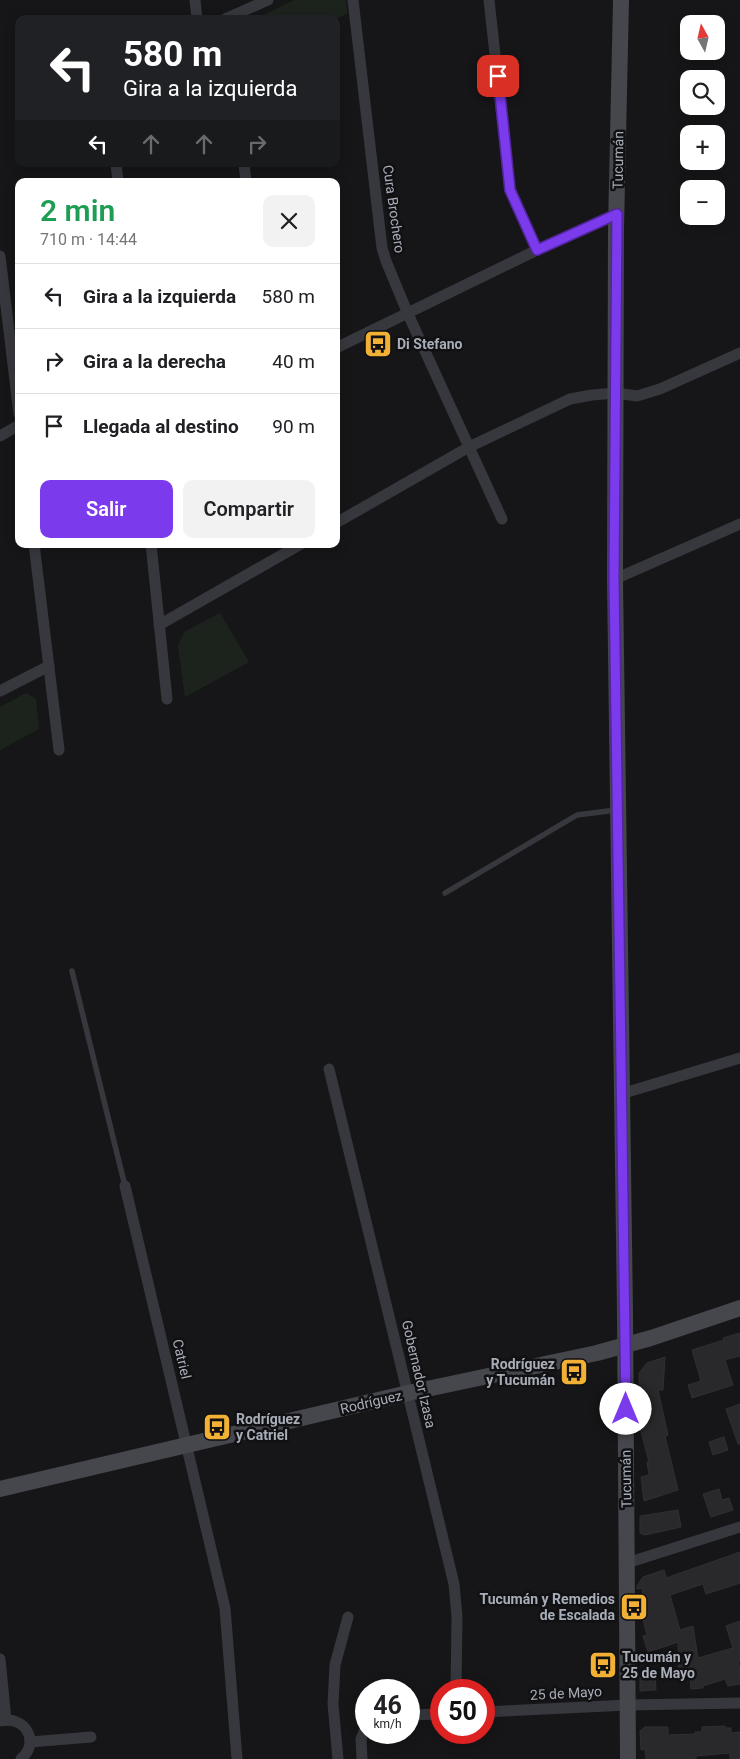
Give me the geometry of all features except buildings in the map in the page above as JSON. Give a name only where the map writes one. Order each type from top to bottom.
[{"type":"main road","name":"Tucumán","points":[[621,0],[614,579],[625,1345],[628,1759]]},
{"type":"main road","name":"Rodríguez","points":[[0,1489],[408,1393],[597,1353],[740,1308]]},
{"type":"street","points":[[195,0],[197,15]]},
{"type":"street","points":[[234,15],[268,0]]},
{"type":"street","name":"Cura Brochero","points":[[353,0],[382,248],[408,314],[502,519]]},
{"type":"street","points":[[490,0],[510,190],[537,250]]},
{"type":"street","points":[[340,346],[537,250],[617,214]]},
{"type":"street","points":[[0,256],[15,381]]},
{"type":"street","points":[[340,521],[469,447],[570,399],[616,393],[637,396],[740,354]]},
{"type":"street","points":[[0,436],[15,427]]},
{"type":"street","points":[[614,579],[740,524]]},
{"type":"street","points":[[34,548],[59,750]]},
{"type":"street","points":[[151,548],[167,699]]},
{"type":"street","points":[[159,625],[294,548]]},
{"type":"street","points":[[0,691],[49,666]]},
{"type":"street","points":[[621,1094],[740,1058]]},
{"type":"street","name":"Gobernador Izasa","points":[[329,1069],[454,1584],[457,1617],[456,1679]]},
{"type":"street","name":"Catriel","points":[[125,1186],[225,1608],[237,1759]]},
{"type":"street","points":[[627,1563],[740,1527]]},
{"type":"street","points":[[338,1759],[333,1704],[335,1665],[348,1617]]},
{"type":"street","points":[[0,1659],[3,1720],[20,1723],[26,1728],[30,1742],[29,1749],[21,1759]]},
{"type":"street","name":"25 de Mayo","points":[[495,1711],[628,1705],[740,1703]]},
{"type":"street","points":[[30,1742],[91,1737]]},
{"type":"street","points":[[361,1744],[362,1759]]},
{"type":"lane","points":[[445,893],[577,815],[617,810]]},
{"type":"lane","name":"Catriel","points":[[72,971],[125,1186]]},
{"type":"shaded area","points":[[294,0],[346,0],[347,14],[340,17],[340,15],[263,15]]},
{"type":"shaded area","points":[[220,613],[249,662],[185,697],[178,646],[184,632]]},
{"type":"shaded area","points":[[26,693],[36,699],[39,729],[0,750],[0,707]]},
{"type":"place","name":"Di Stefano","points":[[378,344]]},
{"type":"place","name":"Rodríguez y Tucumán","points":[[574,1372]]},
{"type":"place","name":"Rodríguez y Catriel","points":[[217,1427]]},
{"type":"place","name":"Tucumán y Remedios de Escalada","points":[[634,1607]]},
{"type":"place","name":"Tucumán y 25 de Mayo","points":[[603,1665]]},
{"type":"route","points":[[498,76],[510,190],[537,250],[617,214],[614,579],[626,1409]]}]
